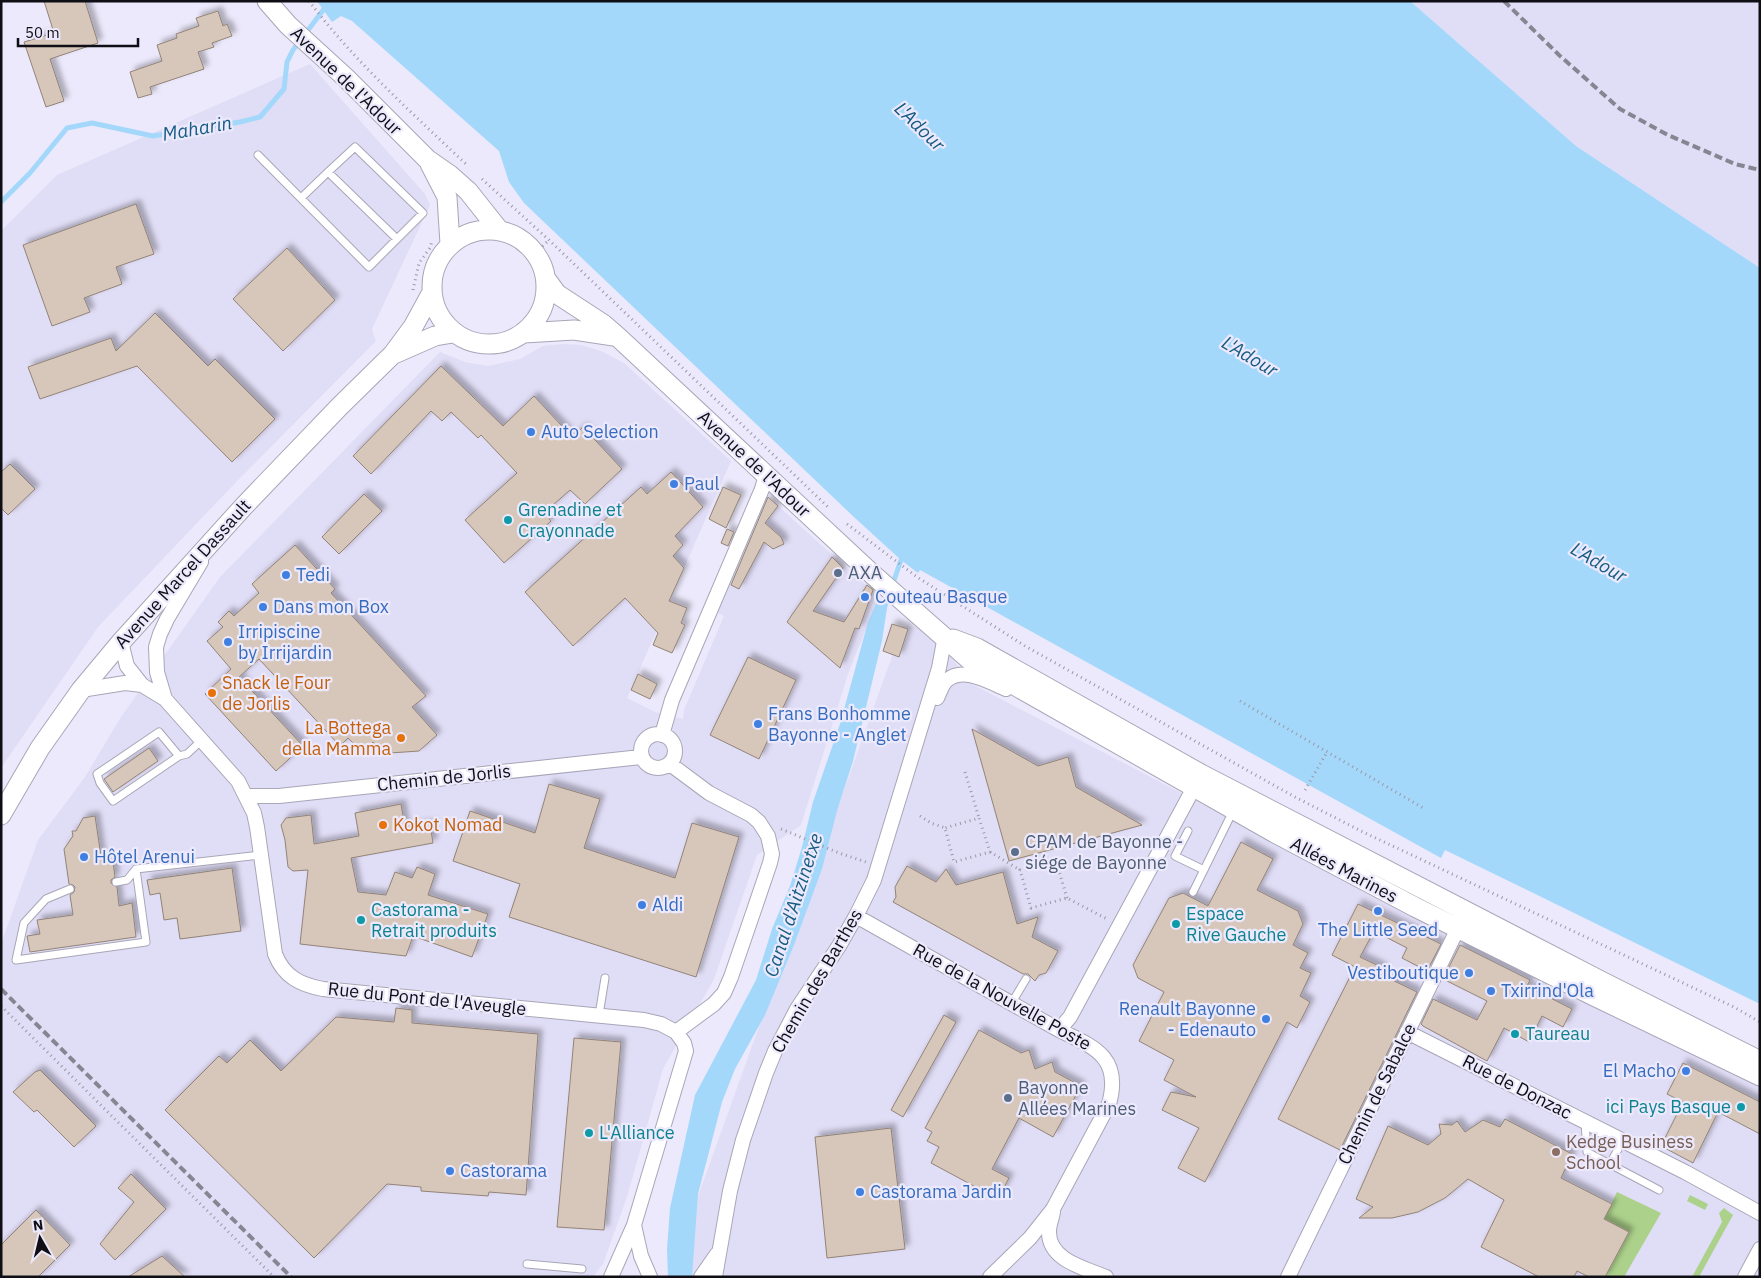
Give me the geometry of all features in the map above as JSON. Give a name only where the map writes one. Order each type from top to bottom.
[{"type":"main road","name":"Avenue de l'Adour","points":[[267,1],[288,25],[346,78],[427,159],[450,175],[468,191],[499,230]]},
{"type":"main road","name":"Avenue de l'Adour","points":[[427,159],[447,197],[442,240]]},
{"type":"main road","points":[[499,230],[519,238],[535,253],[542,265],[546,279],[546,294],[542,309],[535,322],[524,333],[511,340],[496,344],[481,344],[466,340],[442,322],[435,309],[431,294],[431,280],[441,255],[442,240],[461,237],[473,232],[499,230]]},
{"type":"main road","name":"Avenue de l'Adour","points":[[546,279],[557,294],[597,320],[618,337],[896,595]]},
{"type":"main road","name":"Avenue Marcel Dassault","points":[[1,815],[40,748],[81,690],[121,642],[212,541],[334,411],[393,354],[413,327],[431,294]]},
{"type":"main road","points":[[524,333],[574,330],[618,337]]},
{"type":"main road","name":"Avenue Marcel Dassault","points":[[393,354],[435,336],[453,332]]},
{"type":"main road","name":"Allées Marines","points":[[896,595],[970,660],[1060,712],[1197,781],[1463,920],[1594,996],[1760,1076]]},
{"type":"main road","name":"Allées Marines","points":[[944,636],[977,648],[1197,781]]},
{"type":"main road","name":"Allées Marines","points":[[1463,920],[1531,942],[1760,1061]]},
{"type":"street","points":[[662,734],[672,700],[762,489],[766,475]]},
{"type":"street","name":"Rue du Pont de l'Aveugle","points":[[165,699],[157,672],[156,647],[167,619],[212,541]]},
{"type":"street","name":"Chemin des Barthes","points":[[715,1277],[730,1191],[754,1107],[772,1058],[797,1009],[856,916],[879,866],[942,658],[944,636]]},
{"type":"street","points":[[121,642],[127,666],[142,685]]},
{"type":"street","name":"Chemin des Barthes","points":[[916,746],[945,681],[955,676],[975,676],[1060,712]]},
{"type":"street","name":"Rue du Pont de l'Aveugle","points":[[81,690],[125,683],[142,685],[165,699],[229,769],[247,796],[254,813],[275,954],[283,969],[298,983],[324,989],[644,1020],[661,1024],[676,1032]]},
{"type":"street","points":[[662,734],[668,737],[675,747],[675,753],[670,764],[657,769],[645,764],[640,750],[642,743],[648,737],[662,734]]},
{"type":"street","name":"Chemin de Jorlis","points":[[247,796],[279,796],[641,757]]},
{"type":"street","points":[[611,1277],[634,1225],[684,1060],[686,1051],[684,1042],[676,1032],[714,1004],[724,992],[732,977],[772,854],[768,836],[759,822],[751,815],[709,793],[670,764]]},
{"type":"street","points":[[1058,1030],[1070,1017],[1197,781]]},
{"type":"street","name":"Rue de la Nouvelle Poste","points":[[856,916],[1058,1030],[1093,1047],[1103,1056],[1112,1079],[1113,1091],[1102,1119],[1054,1209],[1030,1238],[990,1277]]},
{"type":"street","name":"Chemin de Sabalce","points":[[1288,1277],[1463,920]]},
{"type":"street","name":"Rue de Donzac","points":[[1407,1032],[1623,1140],[1760,1213]]},
{"type":"street","name":"Rue de la Nouvelle Poste","points":[[1054,1209],[1049,1231],[1051,1244],[1057,1254],[1106,1277]]},
{"type":"street","points":[[634,1225],[641,1256],[650,1277]]},
{"type":"street","name":"Chemin des Barthes","points":[[701,1277],[721,1247]]},
{"type":"street","points":[[1745,1277],[1760,1250]]},
{"type":"lane","points":[[258,155],[369,267],[423,213],[355,147],[301,198]]},
{"type":"lane","points":[[328,172],[396,239]]},
{"type":"lane","points":[[179,756],[159,732],[97,774],[100,783],[113,801],[179,756],[187,754],[203,740]]},
{"type":"lane","points":[[1193,892],[1237,802]]},
{"type":"lane","points":[[1188,831],[1175,856],[1204,870]]},
{"type":"lane","points":[[116,882],[127,880],[136,869],[261,855]]},
{"type":"lane","points":[[70,889],[46,900],[24,923],[16,960],[146,942],[136,869]]},
{"type":"lane","points":[[599,1016],[605,978]]},
{"type":"lane","points":[[1012,1004],[1026,979]]},
{"type":"lane","points":[[1585,1122],[1587,1152],[1659,1190]]},
{"type":"lane","points":[[1610,1164],[1623,1140]]},
{"type":"lane","points":[[527,1264],[582,1269]]},
{"type":"path","points":[[309,1],[328,26],[383,86],[470,167]]},
{"type":"path","points":[[477,174],[549,240],[832,511]]},
{"type":"path","points":[[414,283],[418,263],[430,248],[442,240]]},
{"type":"path","points":[[535,253],[549,240]]},
{"type":"path","points":[[846,524],[917,577],[1025,646],[1294,797],[1371,837],[1734,1007],[1760,1022]]},
{"type":"path","points":[[1240,700],[1425,809]]},
{"type":"path","points":[[1305,790],[1327,752]]},
{"type":"path","points":[[966,772],[990,852],[1020,870],[1031,908],[1067,898],[1118,926]]},
{"type":"path","points":[[920,816],[931,823],[945,828],[979,818]]},
{"type":"path","points":[[945,828],[954,862],[990,852]]},
{"type":"path","points":[[792,833],[839,853],[879,866]]},
{"type":"path","points":[[1020,870],[1056,861],[1067,898]]},
{"type":"path","points":[[1,1006],[274,1277]]},
{"type":"shaded area","points":[[1410,1],[1760,1],[1760,268],[1576,146]]},
{"type":"shaded area","points":[[310,64],[425,194],[430,205],[372,329],[376,341],[239,479],[98,627],[1,768],[1,231],[57,175]]},
{"type":"shaded area","points":[[580,345],[601,351],[624,363],[731,461],[627,698],[655,712],[683,719],[684,710],[724,616],[716,612],[767,496],[879,597],[848,674],[801,825],[757,855],[714,979],[663,1069],[627,1197],[603,1264],[593,1277],[1,1277],[1,944],[38,840],[85,777],[121,717],[220,577],[440,352],[465,362],[488,366],[520,359],[543,346]]},
{"type":"shaded area","points":[[903,626],[933,628],[968,682],[1579,1000],[1760,1085],[1760,1277],[669,1277]]},
{"type":"green space","points":[[1617,1192],[1661,1213],[1624,1277],[1605,1277],[1629,1232],[1604,1219]]},
{"type":"green space","points":[[1690,1195],[1708,1204],[1705,1210],[1687,1201]]},
{"type":"green space","points":[[1724,1208],[1733,1215],[1699,1277],[1692,1277],[1722,1222],[1719,1213]]},
{"type":"water","name":"L'Adour","points":[[317,1],[1410,1],[1576,146],[1760,268],[1760,1004],[1445,850],[1441,858],[920,570],[918,573],[855,518],[524,203],[509,182],[499,151],[352,21],[341,16],[332,22]]},
{"type":"water","points":[[879,597],[887,608],[882,641],[853,761],[837,811],[822,869],[794,945],[765,1015],[735,1069],[722,1102],[698,1194],[692,1277],[668,1277],[667,1249],[670,1208],[695,1095],[756,980],[772,929],[790,886],[813,802],[840,724],[868,622]]},
{"type":"building","points":[[44,1],[85,1],[98,43],[50,59],[64,101],[46,107],[24,42],[54,33]]},
{"type":"building","points":[[218,11],[223,26],[227,24],[232,36],[212,43],[214,47],[198,52],[204,69],[150,87],[152,94],[138,98],[130,72],[162,61],[157,45],[177,38],[176,34],[199,26],[196,18]]},
{"type":"building","points":[[136,204],[154,254],[116,267],[122,284],[84,298],[90,312],[52,326],[23,245]]},
{"type":"building","points":[[287,248],[335,300],[283,351],[233,299]]},
{"type":"building","points":[[155,313],[208,366],[215,359],[275,419],[232,462],[137,366],[40,399],[28,367],[111,338],[116,351]]},
{"type":"building","points":[[441,366],[503,426],[534,396],[572,437],[583,427],[622,469],[585,504],[570,490],[544,513],[551,521],[504,563],[465,520],[517,473],[481,435],[478,438],[451,412],[442,421],[431,411],[371,474],[353,456]]},
{"type":"building","points":[[10,464],[35,489],[8,515],[1,508],[1,472]]},
{"type":"building","points":[[671,472],[703,507],[675,536],[683,545],[673,556],[684,568],[669,601],[687,608],[681,623],[685,625],[672,653],[653,645],[658,633],[625,598],[573,646],[525,592],[641,487],[647,494]]},
{"type":"building","points":[[723,487],[741,495],[726,528],[709,519]]},
{"type":"building","points":[[364,494],[382,511],[339,554],[322,537]]},
{"type":"building","points":[[768,497],[778,506],[765,523],[781,537],[784,544],[773,549],[764,542],[739,589],[731,585]]},
{"type":"building","points":[[727,529],[734,532],[728,546],[721,543]]},
{"type":"building","points":[[295,545],[335,589],[331,593],[426,696],[412,707],[437,735],[419,751],[390,753],[383,746],[380,749],[373,742],[362,752],[348,738],[340,746],[259,659],[239,677],[303,746],[276,771],[205,694],[231,669],[207,641],[223,627],[218,622],[229,611],[234,616],[259,593],[252,584]]},
{"type":"building","points":[[832,557],[843,568],[813,611],[844,622],[867,585],[873,590],[859,629],[855,628],[840,668],[787,622]]},
{"type":"building","points":[[892,624],[908,629],[899,657],[883,651]]},
{"type":"building","points":[[748,657],[796,680],[759,759],[710,735]]},
{"type":"building","points":[[638,674],[657,684],[650,699],[631,690]]},
{"type":"building","points":[[972,729],[1038,766],[1068,757],[1076,787],[1142,825],[1009,861]]},
{"type":"building","points":[[149,748],[158,761],[113,792],[104,779]]},
{"type":"building","points":[[549,784],[600,799],[584,848],[675,878],[692,823],[739,837],[696,977],[509,917],[520,884],[453,861],[470,811],[535,833]]},
{"type":"building","points":[[401,804],[405,828],[430,824],[433,843],[351,858],[358,892],[386,895],[395,872],[412,878],[417,867],[435,874],[428,895],[488,914],[472,957],[413,936],[406,956],[300,944],[308,870],[293,871],[288,867],[281,825],[286,818],[311,815],[314,844],[359,836],[355,813]]},
{"type":"building","points":[[95,816],[102,863],[113,862],[115,877],[111,880],[111,883],[117,887],[119,906],[132,903],[136,937],[30,952],[27,936],[40,934],[37,920],[73,915],[70,895],[74,892],[75,887],[69,884],[64,849],[73,836],[72,831],[76,831],[83,818]]},
{"type":"building","points":[[1241,842],[1273,859],[1257,890],[1298,911],[1303,924],[1293,945],[1308,953],[1300,968],[1311,973],[1300,996],[1310,1002],[1297,1028],[1287,1022],[1205,1182],[1178,1168],[1199,1128],[1162,1110],[1171,1092],[1196,1097],[1164,1080],[1174,1060],[1139,1041],[1164,992],[1138,978],[1133,965],[1169,898],[1183,893],[1208,906]]},
{"type":"building","points":[[907,866],[936,882],[946,869],[956,885],[1003,872],[1017,924],[1038,917],[1032,937],[1058,951],[1046,973],[1039,975],[1035,981],[1028,974],[1023,974],[893,902],[896,897],[895,887]]},
{"type":"building","points":[[232,868],[241,931],[180,939],[177,918],[164,920],[160,893],[150,895],[147,880]]},
{"type":"building","points":[[1358,904],[1441,944],[1427,971],[1402,958],[1407,948],[1374,931],[1360,957],[1383,968],[1380,974],[1417,992],[1340,1150],[1278,1119],[1355,967],[1332,955]]},
{"type":"building","points":[[1460,945],[1530,980],[1527,986],[1572,1009],[1563,1027],[1542,1016],[1529,1042],[1504,1028],[1487,1061],[1423,1026],[1421,1024],[1433,999],[1477,1020],[1487,1001],[1443,979]]},
{"type":"building","points":[[396,1008],[412,1010],[412,1023],[538,1034],[526,1195],[489,1192],[488,1196],[421,1191],[421,1187],[387,1184],[314,1258],[165,1110],[219,1056],[227,1063],[250,1040],[281,1071],[336,1017],[394,1022]]},
{"type":"building","points":[[944,1015],[956,1022],[903,1117],[891,1110]]},
{"type":"building","name":"Bayonne Allées Marines","points":[[979,1030],[1021,1053],[1029,1050],[1035,1069],[1052,1062],[1055,1072],[1081,1086],[1053,1137],[1019,1118],[992,1169],[1009,1178],[998,1199],[931,1163],[939,1147],[927,1141],[932,1132],[925,1128]]},
{"type":"building","name":"L'Alliance","points":[[574,1038],[621,1042],[604,1230],[557,1227]]},
{"type":"building","points":[[1683,1063],[1760,1102],[1760,1134],[1718,1112],[1693,1163],[1661,1146],[1683,1102],[1667,1094]]},
{"type":"building","points":[[40,1070],[96,1126],[74,1147],[37,1110],[34,1112],[13,1092],[35,1072]]},
{"type":"building","points":[[1505,1119],[1572,1154],[1561,1178],[1612,1204],[1604,1219],[1629,1232],[1605,1277],[1589,1277],[1577,1271],[1574,1277],[1539,1277],[1481,1247],[1504,1200],[1468,1179],[1445,1198],[1418,1212],[1392,1218],[1359,1218],[1373,1207],[1356,1199],[1388,1126],[1428,1145],[1441,1134],[1439,1124],[1452,1125],[1457,1121],[1465,1132],[1483,1120],[1500,1127]]},
{"type":"building","points":[[891,1128],[905,1249],[827,1258],[815,1137]]},
{"type":"building","points":[[131,1174],[166,1209],[115,1260],[100,1244],[134,1202],[118,1188]]},
{"type":"building","points":[[36,1210],[70,1245],[38,1277],[1,1277],[1,1245]]},
{"type":"building","points":[[162,1256],[185,1277],[128,1277]]},
{"type":"waterway","name":"Maharin","points":[[1,202],[30,173],[67,128],[92,123],[153,136],[260,117],[284,89],[287,62],[293,50],[330,1]]},
{"type":"waterway","name":"Canal d'Aitzinetxe","points":[[892,586],[901,560]]},
{"type":"waterway","name":"Canal d'Aitzinetxe","points":[[883,612],[889,594]]},
{"type":"railway","points":[[1504,1],[1559,55],[1620,109],[1668,135],[1735,164],[1760,170]]},
{"type":"railway","points":[[1,989],[291,1277]]},
{"type":"place","name":"Auto Selection","points":[[531,432]]},
{"type":"place","name":"Paul","points":[[674,484]]},
{"type":"place","name":"Grenadine et Crayonnade","points":[[508,520]]},
{"type":"place","name":"AXA","points":[[838,573]]},
{"type":"place","name":"Tedi","points":[[286,575]]},
{"type":"place","name":"Couteau Basque","points":[[865,597]]},
{"type":"place","name":"Dans mon Box","points":[[263,607]]},
{"type":"place","name":"Irripiscine by Irrijardin","points":[[228,642]]},
{"type":"place","name":"Snack le Four de Jorlis","points":[[212,693]]},
{"type":"place","name":"Frans Bonhomme Bayonne - Anglet","points":[[758,724]]},
{"type":"place","name":"La Bottega della Mamma","points":[[401,738]]},
{"type":"place","name":"Kokot Nomad","points":[[383,825]]},
{"type":"place","name":"CPAM de Bayonne - siége de Bayonne","points":[[1015,852]]},
{"type":"place","name":"Hôtel Arenui","points":[[84,857]]},
{"type":"place","name":"Aldi","points":[[642,905]]},
{"type":"place","name":"The Little Seed","points":[[1378,911]]},
{"type":"place","name":"Castorama - Retrait produits","points":[[361,920]]},
{"type":"place","name":"Espace Rive Gauche","points":[[1176,924]]},
{"type":"place","name":"Vestiboutique","points":[[1469,973]]},
{"type":"place","name":"Txirrind'Ola","points":[[1491,991]]},
{"type":"place","name":"Renault Bayonne - Edenauto","points":[[1266,1019]]},
{"type":"place","name":"Taureau","points":[[1515,1034]]},
{"type":"place","name":"El Macho","points":[[1686,1071]]},
{"type":"place","name":"Bayonne Allées Marines","points":[[1008,1098]]},
{"type":"place","name":"ici Pays Basque","points":[[1741,1107]]},
{"type":"place","name":"L'Alliance","points":[[589,1133]]},
{"type":"place","name":"Kedge Business School","points":[[1556,1152]]},
{"type":"place","name":"Castorama","points":[[450,1171]]},
{"type":"place","name":"Castorama Jardin","points":[[860,1192]]}]
